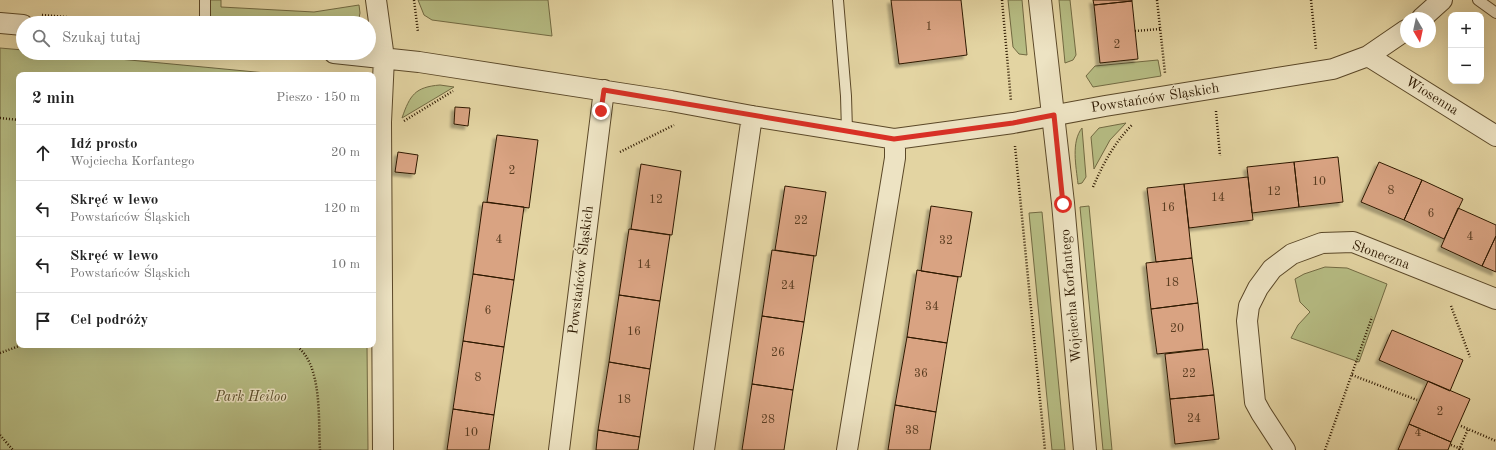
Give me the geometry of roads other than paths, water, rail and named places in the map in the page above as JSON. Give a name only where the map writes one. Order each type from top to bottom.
[{"type":"street","points":[[376,0],[384,58],[381,122],[383,450]]},
{"type":"street","name":"Wojciecha Korfantego","points":[[1040,0],[1054,115],[1085,450]]},
{"type":"street","points":[[1429,12],[1442,0]]},
{"type":"street","points":[[0,23],[16,21]]},
{"type":"street","name":"Powstańców Śląskich","points":[[376,57],[419,62],[604,90],[894,139],[1013,123],[1333,69],[1368,56],[1400,34]]},
{"type":"street","name":"Wiosenna","points":[[1368,56],[1496,136]]},
{"type":"street","name":"Powstańców Śląskich","points":[[559,450],[604,90]]},
{"type":"street","points":[[704,450],[752,116]]},
{"type":"street","points":[[847,450],[895,158],[894,139]]},
{"type":"street","name":"Słoneczna","points":[[1285,450],[1255,402],[1247,321],[1249,306],[1258,288],[1272,269],[1292,254],[1322,243],[1353,242],[1496,299]]},
{"type":"lane","points":[[204,16],[205,0]]},
{"type":"lane","points":[[838,0],[846,96],[847,131]]},
{"type":"lane","points":[[1478,0],[1496,13]]},
{"type":"park label","name":"Park Heiloo","points":[[251,397]]}]
